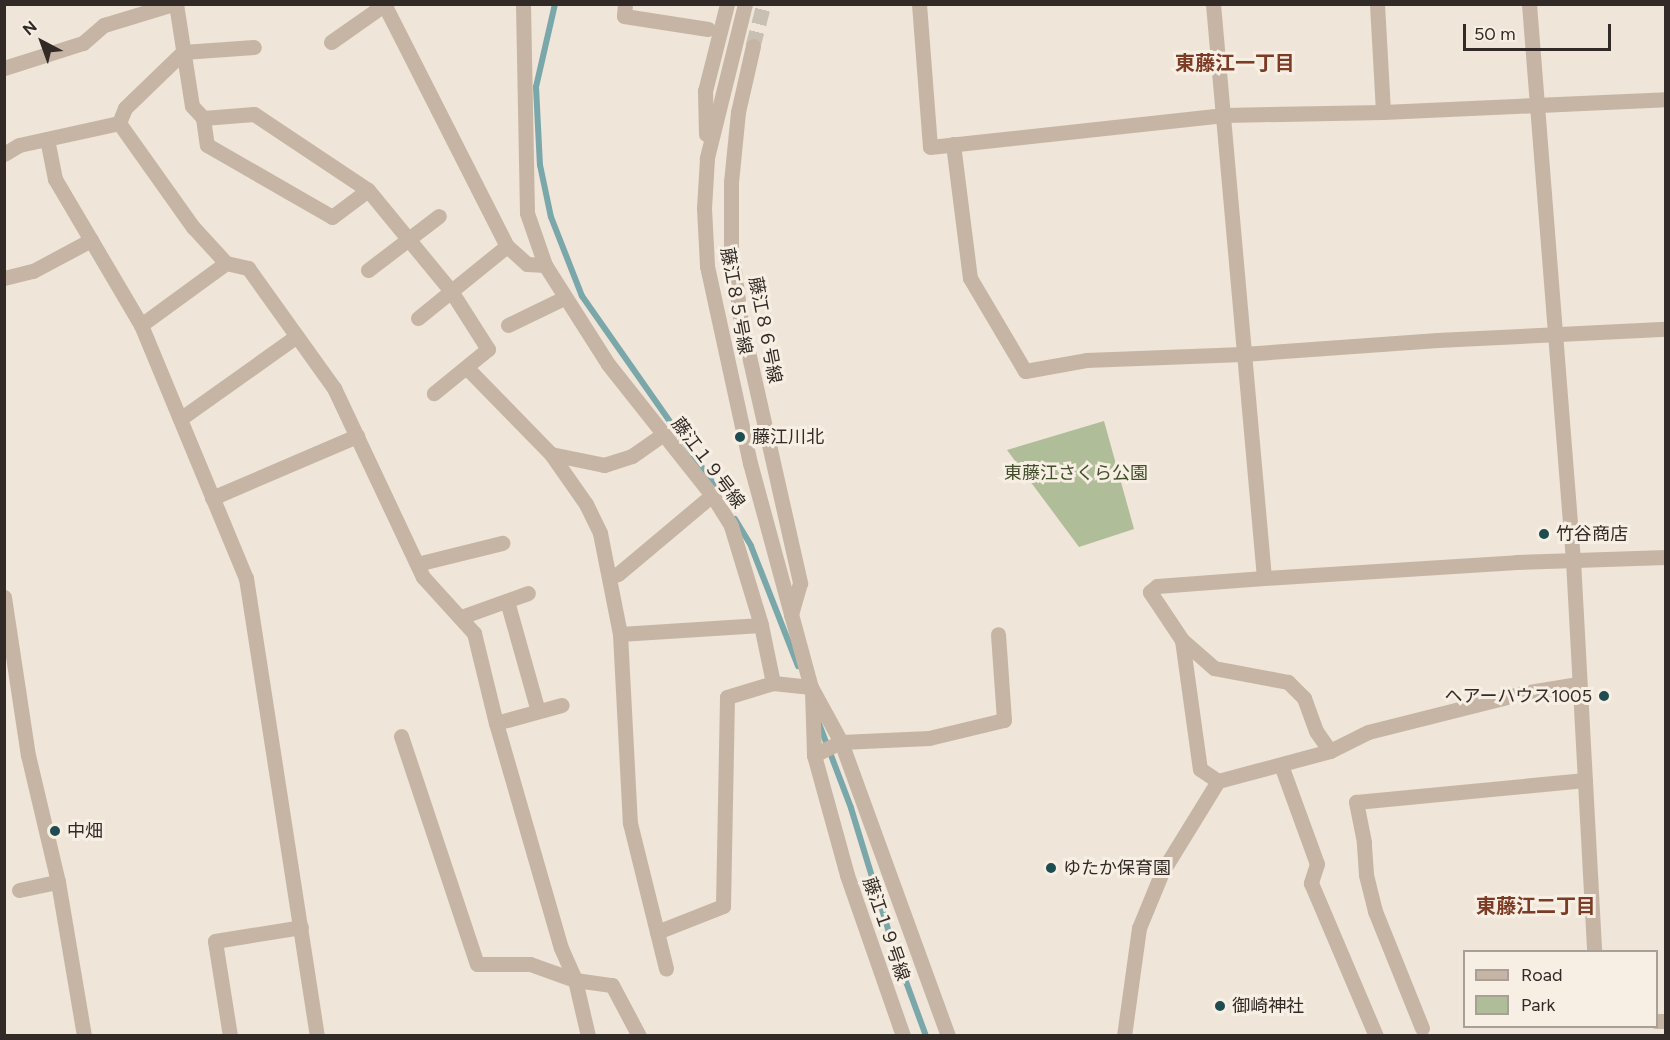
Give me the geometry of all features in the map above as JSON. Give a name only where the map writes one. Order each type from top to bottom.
[{"type":"street","points":[[4,68],[83,43],[104,25],[175,4],[192,106],[202,118],[207,145],[332,217],[368,190]]},
{"type":"street","name":"藤江１９号線","points":[[523,4],[527,213],[545,265],[608,364],[712,495],[731,526],[761,625],[773,683]]},
{"type":"street","points":[[626,4],[624,16],[708,29]]},
{"type":"street","points":[[706,158],[705,91],[727,4]]},
{"type":"street","name":"藤江８５号線","points":[[745,4],[706,158],[704,208],[707,266],[750,463],[790,618],[811,687]]},
{"type":"street","points":[[919,4],[930,147],[1224,116],[1383,112],[1665,99]]},
{"type":"street","points":[[1214,4],[1264,578]]},
{"type":"street","points":[[1377,4],[1383,112]]},
{"type":"street","points":[[1529,4],[1573,560],[1594,950]]},
{"type":"street","points":[[331,42],[384,5],[507,246],[527,264],[545,265]]},
{"type":"street","name":"藤江８６号線","points":[[753,46],[738,111],[731,182],[731,247],[740,316],[800,583],[790,618]]},
{"type":"street","points":[[119,123],[125,108],[183,52],[254,47]]},
{"type":"street","points":[[202,118],[254,114],[368,190],[451,291],[488,349],[434,393]]},
{"type":"street","points":[[4,154],[19,145],[119,123]]},
{"type":"street","points":[[119,123],[193,227],[226,263],[248,268],[334,388],[423,577],[474,633],[496,723],[561,948],[575,980],[588,1035]]},
{"type":"street","points":[[47,139],[55,179],[141,325],[246,579],[317,1035]]},
{"type":"street","points":[[953,144],[970,278],[1025,371],[1086,360],[1243,354],[1554,333],[1665,329]]},
{"type":"street","points":[[368,270],[439,216]]},
{"type":"street","points":[[4,279],[33,271],[91,240]]},
{"type":"street","points":[[418,318],[507,246]]},
{"type":"street","points":[[141,325],[226,263]]},
{"type":"street","points":[[508,325],[564,298]]},
{"type":"street","points":[[180,419],[297,336]]},
{"type":"street","points":[[467,368],[551,454],[586,504],[600,533],[620,634],[630,823],[666,969]]},
{"type":"street","points":[[551,454],[604,465],[632,456],[663,434]]},
{"type":"street","points":[[212,498],[357,436]]},
{"type":"street","points":[[609,577],[618,574],[712,495]]},
{"type":"street","points":[[417,564],[502,543]]},
{"type":"street","points":[[1330,752],[1316,731],[1304,698],[1288,682],[1214,668],[1182,640],[1150,592],[1157,586],[1264,578],[1573,560],[1665,557]]},
{"type":"street","points":[[461,617],[528,593]]},
{"type":"street","points":[[4,597],[11,687],[58,882],[84,1035]]},
{"type":"street","points":[[507,601],[538,711]]},
{"type":"street","points":[[620,634],[761,625]]},
{"type":"street","points":[[814,754],[842,742],[929,738],[1004,720],[998,634]]},
{"type":"street","points":[[1182,640],[1200,769],[1218,781]]},
{"type":"street","points":[[657,932],[723,906],[727,697],[773,683],[811,687],[842,742],[945,1035]]},
{"type":"street","points":[[1124,1035],[1139,928],[1162,872],[1218,781],[1330,752],[1368,732],[1523,693],[1578,684]]},
{"type":"street","name":"藤江１９号線","points":[[811,687],[814,754],[847,875],[903,1035]]},
{"type":"street","points":[[496,723],[562,705]]},
{"type":"street","points":[[401,736],[477,964],[530,964],[575,980],[612,985],[639,1035]]},
{"type":"street","points":[[1281,765],[1317,864],[1311,883],[1376,1035]]},
{"type":"street","points":[[1422,1028],[1375,911],[1366,874],[1364,842],[1356,802],[1585,780]]},
{"type":"street","points":[[19,890],[58,882]]},
{"type":"street","points":[[230,1035],[215,941],[301,927]]},
{"type":"green space","name":"東藤江さくら公園","points":[[1104,421],[1134,529],[1079,547],[1007,450]]},
{"type":"waterway","points":[[555,4],[536,87],[540,165],[551,217],[582,296],[719,492]]},
{"type":"waterway","points":[[735,519],[751,546],[798,666]]},
{"type":"waterway","points":[[818,721],[851,808],[894,949],[926,1036]]},
{"type":"tunnel","points":[[753,46],[764,4]]},
{"type":"place","name":"藤江川北","points":[[740,437]]},
{"type":"place","name":"竹谷商店","points":[[1544,534]]},
{"type":"place","name":"ヘアーハウス1005","points":[[1604,696]]},
{"type":"place","name":"中畑","points":[[55,831]]},
{"type":"place","name":"ゆたか保育園","points":[[1051,868]]},
{"type":"place","name":"御崎神社","points":[[1220,1006]]},
{"type":"district","name":"東藤江一丁目","points":[[1235,63]]},
{"type":"district","name":"東藤江二丁目","points":[[1536,906]]}]
